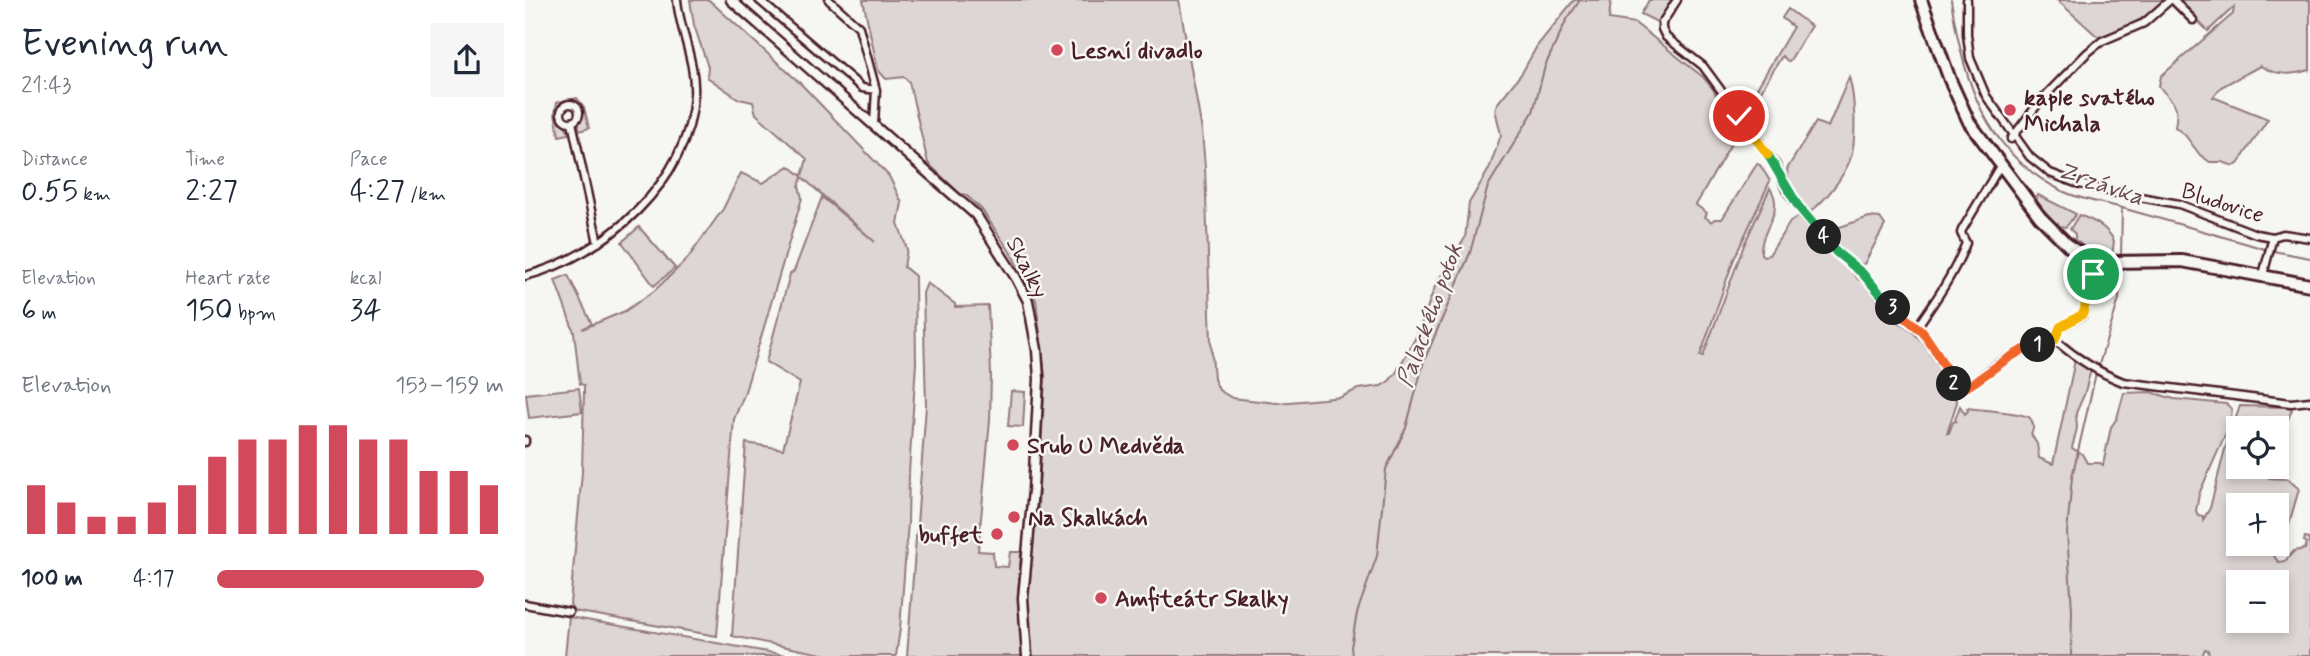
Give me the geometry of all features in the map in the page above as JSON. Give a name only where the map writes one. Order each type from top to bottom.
[{"type":"main road","points":[[1921,0],[1964,114],[2000,166],[2059,238],[2076,251],[2098,260],[2121,263],[2182,261],[2310,285]]},
{"type":"street","points":[[525,276],[567,261],[622,225],[652,195],[674,159],[688,126],[693,105],[694,82],[677,0]]},
{"type":"street","name":"Skalky","points":[[731,0],[976,215],[1028,301],[1039,379],[1034,478],[1023,598],[1027,656]]},
{"type":"street","points":[[759,0],[862,88],[876,90]]},
{"type":"street","points":[[829,0],[859,27],[876,90],[874,124]]},
{"type":"street","points":[[1677,0],[1662,23],[1666,37],[1703,66],[1776,165],[1786,190],[1798,206],[1836,252],[1862,273],[1883,299],[1922,331],[1952,382],[1961,390],[2028,347],[2055,340]]},
{"type":"street","name":"Bludovice","points":[[1967,0],[1970,58],[1986,96],[2013,137],[2030,157],[2050,173],[2076,183],[2179,204],[2272,239],[2283,234],[2310,238]]},
{"type":"street","points":[[2013,137],[2041,100],[2102,41],[2144,23],[2172,0],[2193,20]]},
{"type":"street","points":[[572,122],[598,243]]},
{"type":"street","points":[[1917,327],[1956,266],[1966,243],[1962,230],[2000,166]]},
{"type":"street","name":"Bludovice","points":[[2263,275],[2272,239]]},
{"type":"street","points":[[2055,340],[2060,327],[2083,314],[2098,260]]},
{"type":"street","points":[[2055,340],[2075,357],[2103,374],[2123,382],[2291,403],[2310,401]]},
{"type":"street","points":[[525,604],[569,612]]},
{"type":"shaded area","points":[[690,0],[709,0],[801,84],[889,176],[902,203],[898,223],[907,249],[904,267],[915,276],[916,363],[908,522],[896,656],[832,656],[732,636],[746,443],[783,449],[800,383],[766,362],[790,274],[794,271],[822,197],[875,242],[802,177],[799,186],[802,198],[744,395],[734,419],[717,636],[574,611],[570,604],[582,472],[584,385],[580,384],[574,332],[555,280],[568,275],[592,324],[582,329],[625,311],[654,291],[688,258],[723,209],[741,173],[763,183],[789,166],[802,176],[807,159],[756,114],[753,102],[739,99],[707,77],[708,67],[694,25]]},
{"type":"shaded area","points":[[863,0],[1179,0],[1202,131],[1214,379],[1219,390],[1232,398],[1277,403],[1323,399],[1341,397],[1358,389],[1381,386],[1396,373],[1417,335],[1436,284],[1465,238],[1469,203],[1489,169],[1501,135],[1495,109],[1497,104],[1522,73],[1537,46],[1574,0],[1611,0],[1609,19],[1635,23],[1703,77],[1713,89],[1722,112],[1737,133],[1696,205],[1707,213],[1705,217],[1712,222],[1714,219],[1722,219],[1757,164],[1770,181],[1734,259],[1700,356],[1703,356],[1744,245],[1770,188],[1774,197],[1774,213],[1761,245],[1761,254],[1769,255],[1790,222],[1801,215],[1820,237],[1818,240],[1859,280],[1866,280],[1883,304],[1888,319],[1911,330],[1921,340],[1957,402],[1947,433],[1956,421],[1960,406],[1965,414],[1967,408],[2026,416],[2032,422],[2031,434],[2037,444],[2039,458],[2053,464],[2075,360],[2091,370],[2076,413],[2077,428],[2072,448],[2082,454],[2087,463],[2103,465],[2111,427],[2117,418],[2124,393],[2151,392],[2174,399],[2226,404],[2232,409],[2231,416],[2226,416],[2226,433],[2199,494],[2196,511],[2203,516],[2203,520],[2210,508],[2226,446],[2226,479],[2288,479],[2299,489],[2289,524],[2289,493],[2226,493],[2226,556],[2275,556],[2279,562],[2285,561],[2294,551],[2305,549],[2305,537],[2310,538],[2310,656],[2209,656],[2208,650],[2205,649],[2202,656],[1027,656],[1023,598],[1031,519],[1036,523],[1038,508],[1045,376],[1036,300],[1010,252],[982,210],[966,195],[960,194],[928,163],[909,82],[904,77],[886,79],[878,70]]},
{"type":"shaded area","points":[[1649,0],[1674,0],[1659,23],[1641,14]]},
{"type":"shaded area","points":[[2057,0],[2165,0],[2134,24],[2107,35],[2097,36]]},
{"type":"shaded area","points":[[2177,0],[2310,0],[2310,70],[2285,74],[2260,66],[2221,87],[2213,97],[2268,119],[2234,166],[2210,162],[2200,155],[2185,135],[2175,127],[2176,107],[2159,86],[2161,76],[2233,14],[2234,7],[2208,31]]},
{"type":"shaded area","points":[[1788,9],[1811,26],[1789,62],[1782,56],[1746,116],[1743,112],[1793,27],[1782,18]]},
{"type":"shaded area","points":[[1849,77],[1854,118],[1854,142],[1850,160],[1833,189],[1810,212],[1794,193],[1787,169],[1816,122],[1828,127]]},
{"type":"shaded area","points":[[577,98],[584,107],[589,128],[579,131],[581,109],[575,102],[567,102],[560,106],[558,114],[569,134],[559,136],[555,113],[557,102]]},
{"type":"shaded area","points":[[2038,195],[2076,214],[2066,227],[2059,226],[2058,223],[2056,225],[2036,201]]},
{"type":"shaded area","points":[[2079,215],[2108,231],[2114,241],[2112,256],[2086,248],[2075,240],[2075,234],[2070,229]]},
{"type":"shaded area","points":[[1869,217],[1880,218],[1885,225],[1864,264],[1857,265],[1825,235],[1828,231]]},
{"type":"shaded area","points":[[639,227],[675,268],[654,286],[622,242]]},
{"type":"shaded area","points":[[927,283],[955,304],[955,307],[988,306],[990,420],[978,551],[993,552],[994,566],[1008,567],[1010,552],[1021,552],[1018,597],[1022,656],[907,656],[926,406],[923,293]]},
{"type":"shaded area","points":[[579,388],[582,412],[529,418],[526,394]]},
{"type":"shaded area","points":[[1011,391],[1025,392],[1023,427],[1008,426]]},
{"type":"shaded area","points":[[2240,406],[2289,407],[2292,410],[2289,417],[2237,416]]},
{"type":"shaded area","points":[[569,617],[791,656],[565,656]]},
{"type":"waterway","name":"Palackého potok","points":[[1352,656],[1357,613],[1377,556],[1386,469],[1406,428],[1424,361],[1470,253],[1488,186],[1533,112],[1545,66],[1566,21],[1580,0]]},
{"type":"waterway","name":"Zrzávka","points":[[1951,0],[1962,58],[1982,110],[2013,156],[2035,175],[2078,197],[2268,250]]},
{"type":"waterway","points":[[2121,256],[2122,209]]},
{"type":"waterway","name":"Zrzávka","points":[[2273,251],[2310,258]]},
{"type":"waterway","points":[[2098,368],[2119,299],[2120,265]]},
{"type":"waterway","points":[[2071,656],[2072,610],[2067,533],[2072,477],[2096,373]]},
{"type":"place","name":"Lesní divadlo","points":[[1057,50]]},
{"type":"place","name":"kaple svatého Michala","points":[[2010,110]]},
{"type":"place","name":"Srub U Medvěda","points":[[1013,445]]},
{"type":"place","name":"Na Skalkách","points":[[1014,517]]},
{"type":"place","name":"buffet","points":[[997,534]]},
{"type":"place","name":"Amfiteátr Skalky","points":[[1101,598]]},
{"type":"route","points":[[1739,116],[1776,165],[1786,190],[1798,206],[1836,252],[1862,273],[1883,299],[1922,331],[1952,382],[1961,390],[2028,347],[2055,340],[2060,327],[2083,314],[2093,274]]}]
